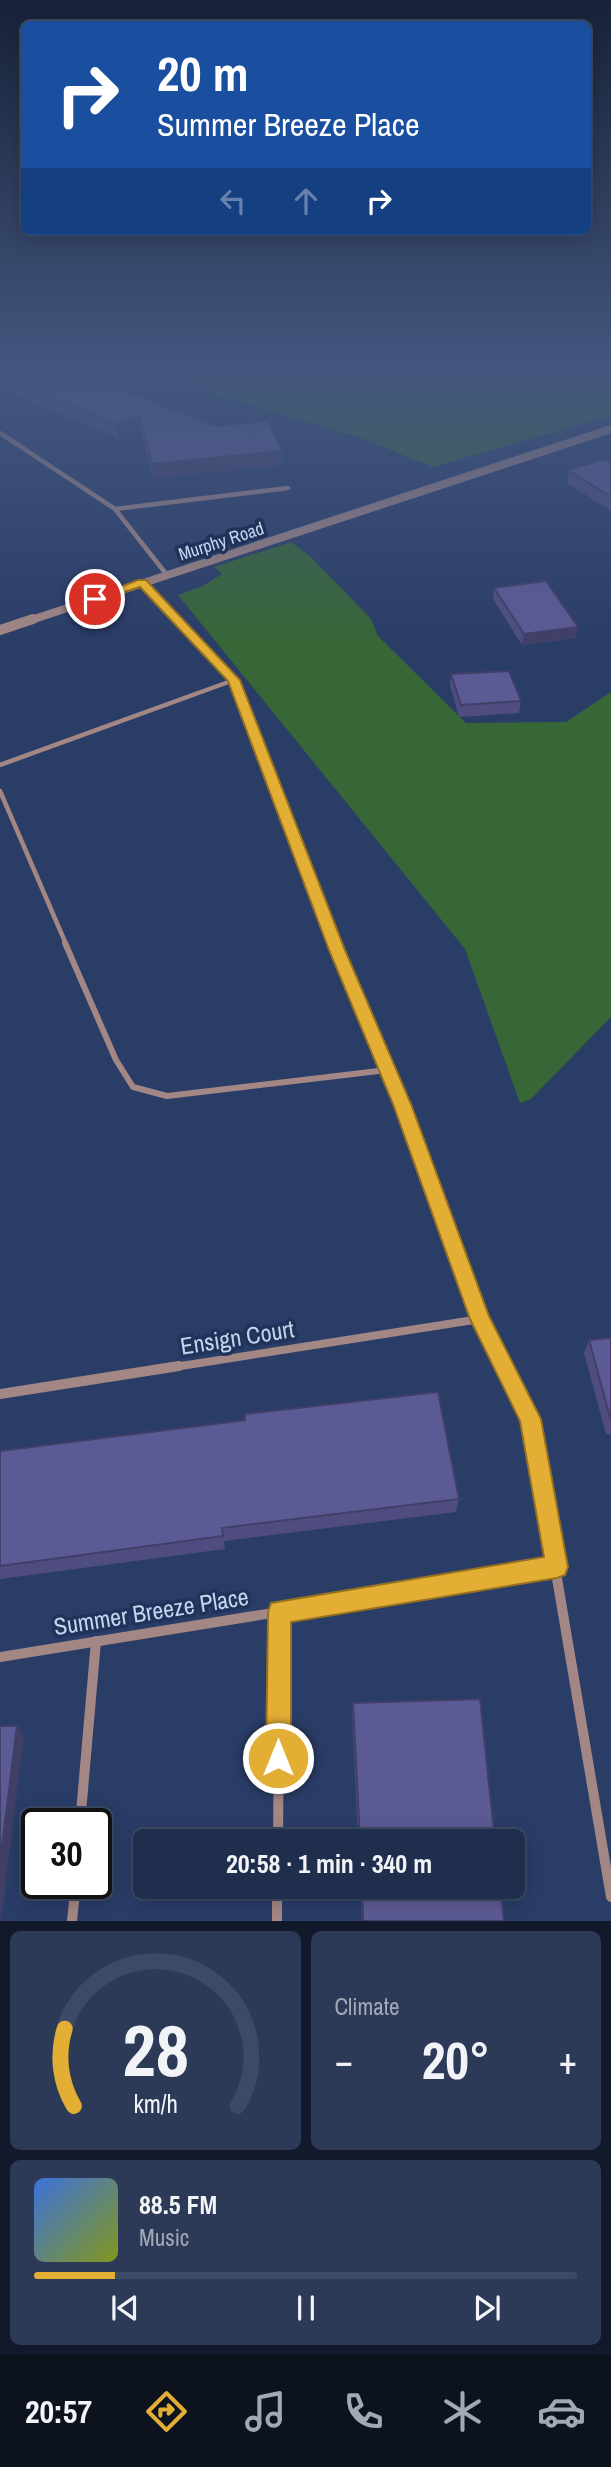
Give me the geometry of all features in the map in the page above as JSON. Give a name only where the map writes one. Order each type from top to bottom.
[{"type":"street","points":[[45,463],[115,509],[167,575]]},
{"type":"street","name":"Murphy Road","points":[[0,630],[509,463]]},
{"type":"street","points":[[115,509],[288,488]]},
{"type":"street","points":[[142,583],[234,680],[318,901],[387,1070],[480,1319],[530,1419],[611,1897]]},
{"type":"street","name":"Ensign Court","points":[[0,1394],[480,1319]]},
{"type":"street","name":"Summer Breeze Place","points":[[0,1657],[557,1567]]},
{"type":"street","points":[[278,1829],[280,1612]]},
{"type":"street","points":[[81,1808],[96,1641]]},
{"type":"street","points":[[72,1921],[74,1899]]},
{"type":"street","points":[[277,1921],[278,1899]]},
{"type":"lane","points":[[0,765],[234,680]]},
{"type":"lane","points":[[0,791],[116,1060],[133,1087],[167,1096],[387,1070]]},
{"type":"green space","points":[[422,463],[448,463],[433,467]]},
{"type":"green space","points":[[291,542],[312,558],[371,619],[378,636],[466,723],[566,722],[611,692],[611,1017],[531,1099],[520,1103],[465,949],[178,595],[203,586],[222,574],[214,567]]},
{"type":"building","points":[[593,463],[610,463],[611,497],[568,470]]},
{"type":"building","points":[[546,581],[578,627],[524,634],[494,588]]},
{"type":"building","points":[[509,671],[521,701],[461,705],[451,674]]},
{"type":"building","points":[[611,1338],[611,1421],[589,1340]]},
{"type":"building","points":[[438,1392],[459,1499],[222,1528],[223,1536],[0,1566],[0,1451],[245,1420],[245,1414]]},
{"type":"building","points":[[480,1699],[494,1829],[359,1829],[353,1703]]},
{"type":"building","points":[[0,1726],[17,1726],[0,1862]]},
{"type":"building","points":[[362,1899],[501,1899],[504,1921],[363,1921]]},
{"type":"route","points":[[95,599],[142,583],[234,680],[308,877],[402,1104],[480,1319],[530,1419],[557,1567],[280,1612],[278,1758]]}]
